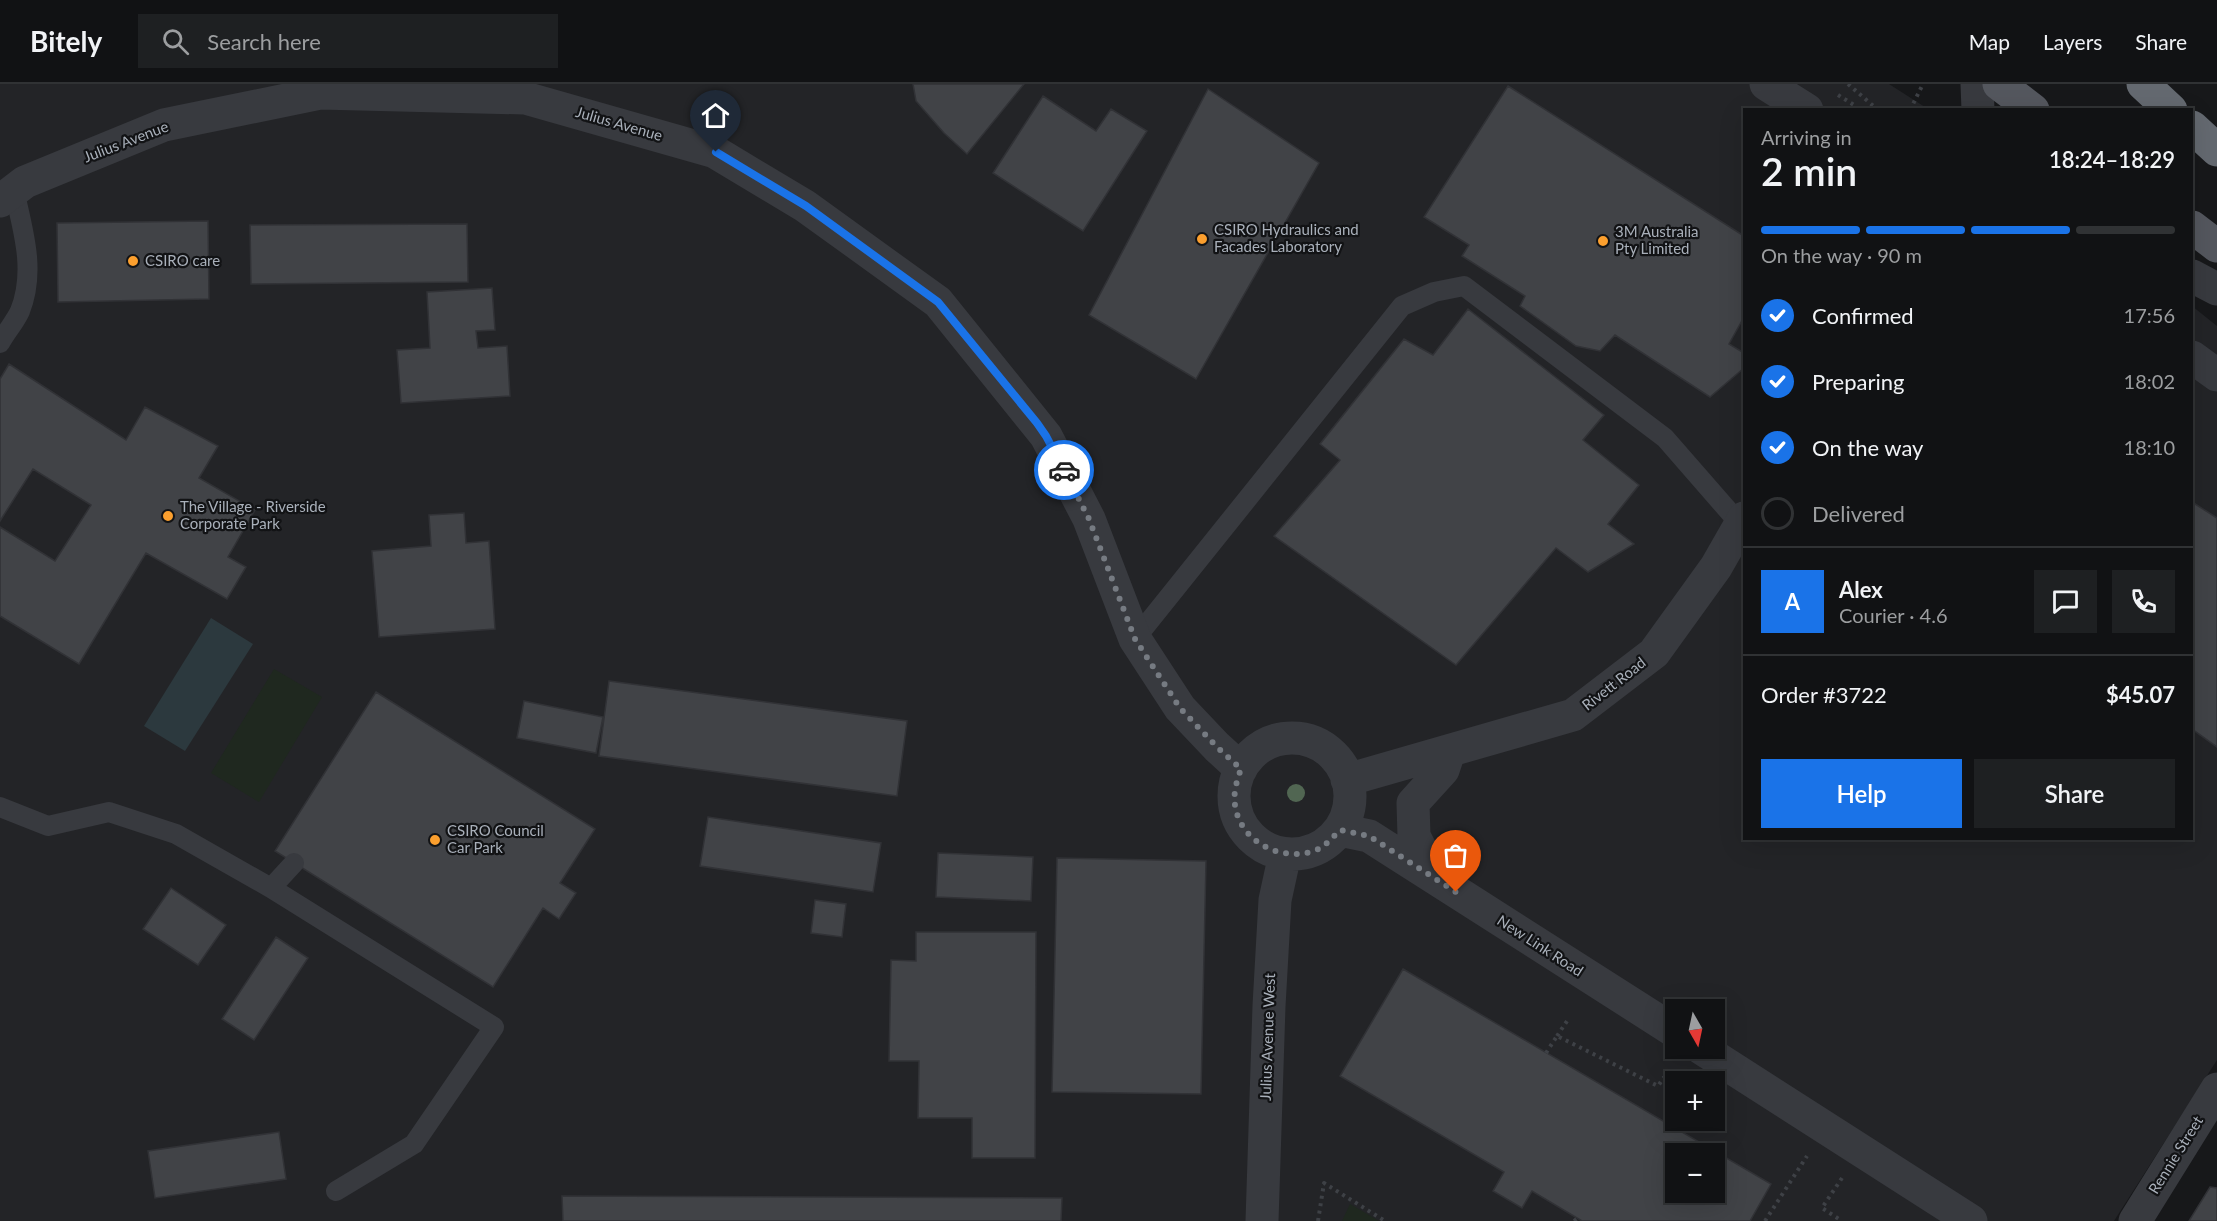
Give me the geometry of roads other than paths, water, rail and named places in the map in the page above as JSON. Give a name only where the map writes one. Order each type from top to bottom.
[{"type":"highway","points":[[2143,84],[2170,108]]},
{"type":"highway","points":[[2193,128],[2217,150]]},
{"type":"main road","points":[[1999,84],[2030,108]]},
{"type":"main road","points":[[2193,228],[2217,246]]},
{"type":"street","points":[[1766,84],[1821,101]]},
{"type":"street","points":[[1977,84],[1978,108]]},
{"type":"street","name":"Julius Avenue","points":[[7,196],[25,182],[164,125],[320,93],[525,98],[716,152],[806,206],[938,302],[1046,436],[1089,519],[1135,639],[1180,708],[1241,769]]},
{"type":"street","points":[[2193,277],[2217,290]]},
{"type":"street","points":[[2193,358],[2217,375]]},
{"type":"street","name":"Rivett Road","points":[[1347,780],[1573,716],[1654,653],[1716,567],[1742,521]]},
{"type":"street","points":[[1290,738],[1312,741],[1329,751],[1343,766],[1351,797],[1347,816],[1340,830],[1326,844],[1314,851],[1285,854],[1266,848],[1252,838],[1240,821],[1235,805],[1235,785],[1241,769],[1254,753],[1270,742],[1290,738]]},
{"type":"street","points":[[1437,879],[1414,836],[1413,803],[1443,770],[1449,752]]},
{"type":"street","name":"New Link Road","points":[[1340,830],[1369,836],[1665,1025]]},
{"type":"street","name":"Julius Avenue West","points":[[1262,1221],[1275,900],[1285,854]]},
{"type":"street","points":[[1718,1059],[1971,1221]]},
{"type":"street","name":"Rennie Street","points":[[2135,1221],[2217,1089]]},
{"type":"lane","points":[[0,343],[20,311],[28,281],[26,243],[7,196]]},
{"type":"lane","points":[[1135,639],[1402,306],[1434,292],[1464,286],[1665,438],[1742,521]]},
{"type":"lane","points":[[0,807],[48,826],[109,812],[176,834],[271,888],[494,1027],[414,1143],[336,1191]]},
{"type":"lane","points":[[271,888],[294,863]]},
{"type":"place","name":"CSIRO Hydraulics and Facades Laboratory","points":[[1202,239]]},
{"type":"place","name":"3M Australia Pty Limited","points":[[1603,241]]},
{"type":"place","name":"CSIRO care","points":[[133,261]]},
{"type":"place","name":"The Village - Riverside Corporate Park","points":[[168,516]]},
{"type":"place","name":"CSIRO Council Car Park","points":[[435,840]]}]
